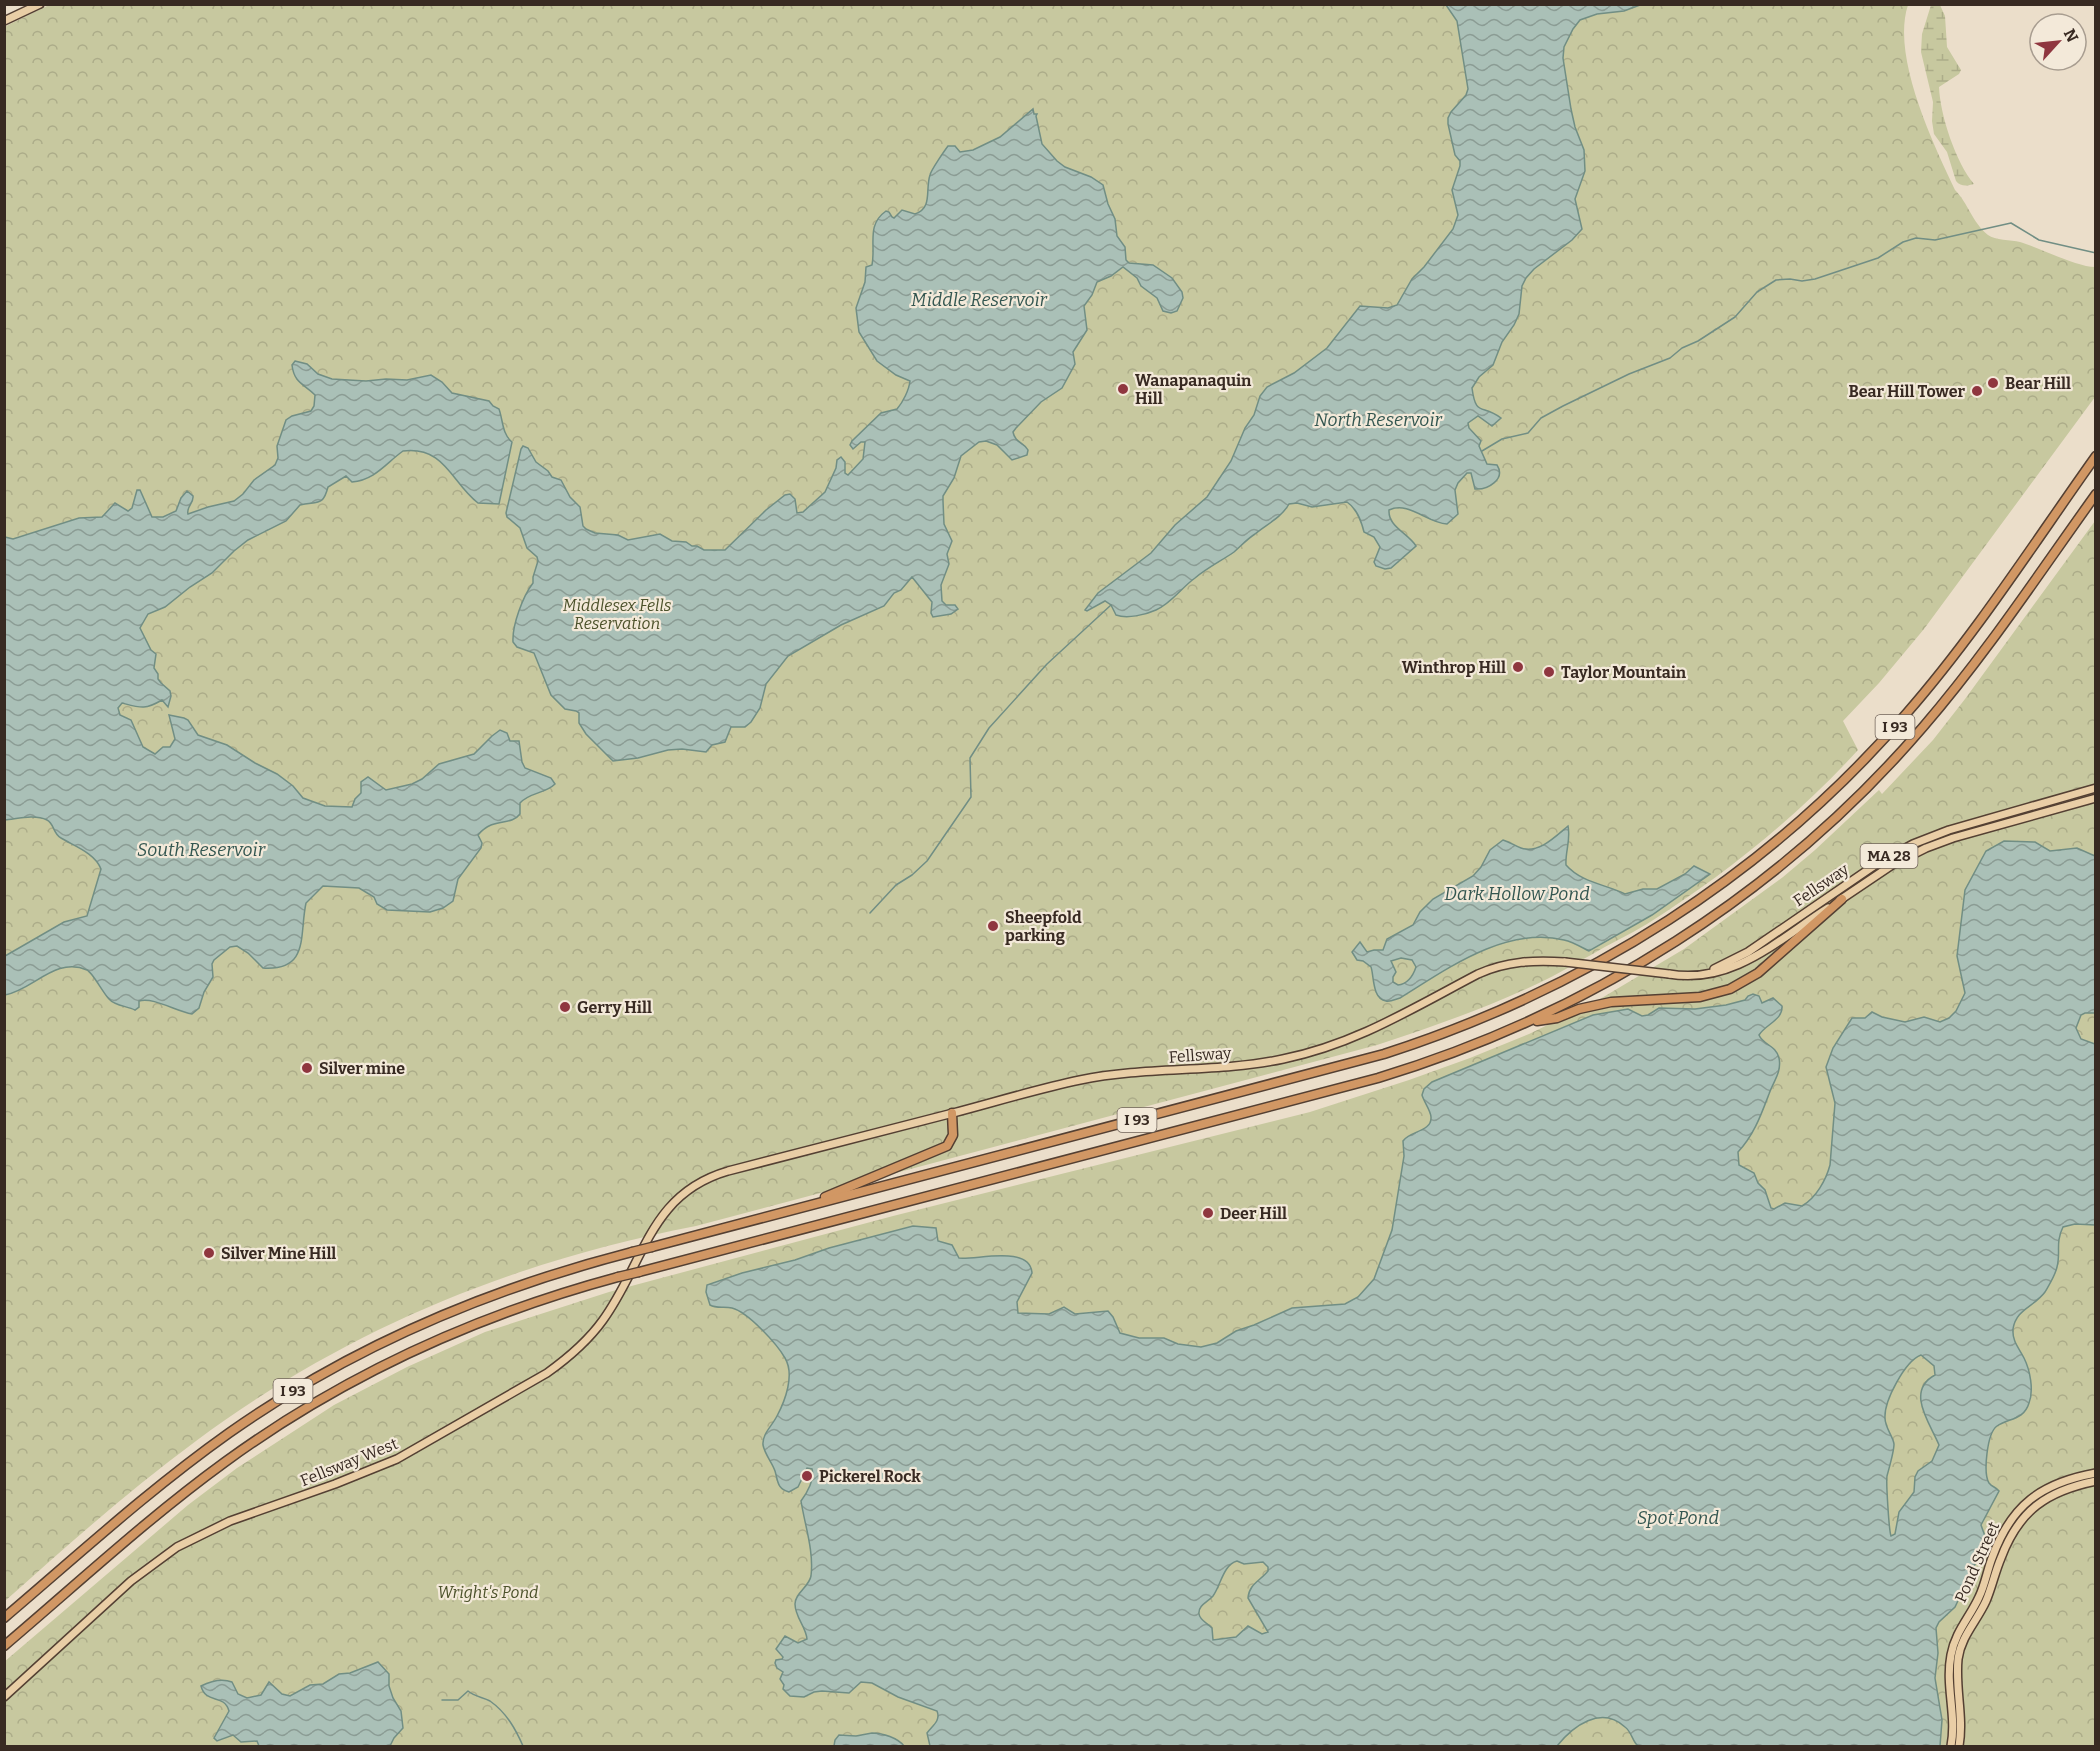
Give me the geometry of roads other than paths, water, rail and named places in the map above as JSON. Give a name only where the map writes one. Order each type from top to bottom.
[{"type":"highway","name":"I 93","points":[[4,1618],[196,1457],[252,1417],[320,1375],[399,1334],[473,1302],[547,1276],[632,1252],[1384,1054],[1441,1035],[1505,1009],[1568,980],[1619,952],[1686,910],[1750,863],[1810,813],[1866,758],[1919,699],[1956,652],[2096,456]]},
{"type":"highway","name":"I 93","points":[[4,1646],[201,1481],[256,1440],[305,1408],[375,1370],[454,1333],[518,1308],[618,1277],[1359,1084],[1444,1056],[1525,1024],[1616,978],[1692,931],[1773,872],[1840,814],[1889,765],[1948,698],[1984,651],[2096,494]]},
{"type":"highway","points":[[1525,1024],[1557,1018],[1579,1009],[1611,1002],[1700,997],[1730,989],[1758,973],[1842,899]]},
{"type":"highway","points":[[805,1207],[947,1146],[953,1135],[952,1113]]},
{"type":"main road","points":[[4,21],[40,4]]},
{"type":"main road","name":"Fellsway","points":[[1705,973],[1748,952],[1878,863],[1912,844],[1949,830],[2096,788]]},
{"type":"main road","name":"Fellsway","points":[[691,1188],[705,1179],[728,1171],[1104,1075],[1282,1060],[1335,1046],[1364,1035],[1494,967],[1530,961],[1566,962],[1686,975],[1723,971],[1752,959],[1892,865],[1926,848],[1953,838],[2096,798]]},
{"type":"main road","name":"Fellsway West","points":[[4,1697],[131,1581],[177,1547],[230,1521],[335,1484],[397,1459],[547,1373],[566,1359],[585,1342],[604,1319],[659,1219],[691,1188]]},
{"type":"main road","name":"Pond Street","points":[[1951,1746],[1953,1716],[1949,1676],[1953,1646],[1978,1599],[1992,1556],[2004,1530],[2015,1513],[2034,1496],[2062,1482],[2096,1473]]},
{"type":"main road","name":"Pond Street","points":[[1959,1746],[1961,1727],[1959,1654],[1967,1633],[1987,1600],[2008,1541],[2018,1523],[2038,1503],[2062,1491],[2096,1481]]},
{"type":"water","name":"North Reservoir","points":[[1446,5],[1640,5],[1624,11],[1597,14],[1580,20],[1564,47],[1563,58],[1571,109],[1584,150],[1585,171],[1575,199],[1582,229],[1526,278],[1522,286],[1519,314],[1514,325],[1502,342],[1493,365],[1479,377],[1472,388],[1478,407],[1501,418],[1492,426],[1478,416],[1468,423],[1469,428],[1481,441],[1479,446],[1487,464],[1497,465],[1499,475],[1497,479],[1490,486],[1475,489],[1471,473],[1467,473],[1455,490],[1458,514],[1447,524],[1404,508],[1389,510],[1395,525],[1416,546],[1391,568],[1376,566],[1374,562],[1380,547],[1374,537],[1364,532],[1358,515],[1347,502],[1312,507],[1297,503],[1289,504],[1278,517],[1234,552],[1200,574],[1156,610],[1125,617],[1116,615],[1111,605],[1105,601],[1085,610],[1098,593],[1151,553],[1175,525],[1207,497],[1231,461],[1245,428],[1254,415],[1260,396],[1267,387],[1294,373],[1327,348],[1360,306],[1388,308],[1397,305],[1412,279],[1453,229],[1458,215],[1452,190],[1460,161],[1455,155],[1448,118],[1468,89],[1457,21]]},
{"type":"water","name":"Middle Reservoir","points":[[1033,109],[1034,114],[1037,114],[1042,144],[1057,161],[1103,185],[1115,219],[1117,236],[1125,247],[1126,260],[1129,263],[1153,265],[1172,278],[1182,292],[1183,298],[1177,311],[1171,313],[1163,311],[1157,298],[1141,286],[1137,278],[1123,267],[1097,282],[1084,306],[1087,330],[1073,352],[1075,364],[1062,388],[1041,402],[1013,432],[1028,450],[1027,455],[1012,460],[997,445],[986,441],[979,442],[961,456],[954,478],[943,496],[944,524],[952,541],[947,554],[949,564],[941,585],[942,601],[946,605],[955,605],[958,609],[951,614],[933,617],[932,602],[912,577],[901,590],[894,593],[884,606],[841,625],[788,656],[766,684],[760,708],[751,722],[745,727],[731,727],[725,742],[712,745],[706,752],[668,750],[638,758],[613,761],[586,734],[579,723],[579,713],[565,709],[551,695],[534,653],[517,647],[513,642],[516,619],[533,583],[538,561],[537,557],[527,548],[520,528],[507,517],[506,513],[521,449],[523,446],[528,448],[536,462],[552,477],[561,480],[570,497],[580,507],[583,526],[595,533],[618,535],[628,540],[660,534],[672,541],[686,542],[704,550],[725,550],[785,495],[790,494],[795,499],[797,513],[803,512],[825,492],[836,468],[837,460],[841,457],[845,462],[845,473],[848,475],[863,459],[865,442],[861,442],[853,449],[850,445],[852,441],[881,413],[897,409],[910,381],[896,375],[877,361],[859,332],[856,308],[865,282],[866,267],[872,265],[876,223],[886,211],[894,218],[902,210],[915,214],[921,211],[926,203],[931,172],[948,146],[955,146],[960,152],[973,150],[1000,137]]},
{"type":"water","name":"South Reservoir","points":[[295,361],[307,364],[318,374],[332,379],[407,380],[431,375],[442,382],[452,393],[489,401],[499,409],[505,431],[512,442],[499,504],[478,503],[438,460],[429,454],[417,451],[403,451],[380,470],[360,481],[352,482],[346,476],[328,487],[322,500],[300,505],[286,521],[248,540],[212,573],[165,607],[148,614],[140,628],[151,650],[156,654],[154,668],[158,679],[170,691],[168,707],[162,700],[143,707],[122,703],[118,708],[120,715],[131,720],[143,747],[155,754],[163,747],[170,747],[175,739],[169,715],[184,718],[188,720],[198,735],[227,745],[277,774],[293,786],[303,798],[325,806],[352,807],[355,799],[361,793],[361,782],[368,777],[386,790],[412,784],[422,779],[439,764],[474,754],[500,730],[507,733],[510,741],[519,741],[525,768],[551,778],[555,784],[547,790],[524,799],[520,803],[520,814],[516,818],[496,823],[478,835],[482,843],[481,848],[458,879],[453,901],[443,908],[430,912],[387,910],[377,904],[374,897],[359,888],[323,886],[306,903],[300,949],[289,964],[263,968],[237,946],[230,947],[214,960],[213,977],[204,992],[199,1008],[192,1014],[145,1000],[139,1001],[139,1007],[135,1010],[118,1005],[109,999],[87,970],[76,967],[55,970],[5,995],[5,956],[64,922],[87,916],[101,869],[84,850],[58,836],[47,820],[31,817],[5,820],[5,537],[13,539],[79,518],[102,517],[115,503],[128,511],[132,508],[137,490],[140,490],[152,517],[163,517],[176,511],[181,498],[187,491],[193,496],[188,514],[234,501],[254,480],[275,465],[278,458],[277,446],[286,420],[311,411],[314,406],[315,395],[295,376],[292,365]]},
{"type":"water","name":"Dark Hollow Pond","points":[[1568,826],[1566,865],[1579,876],[1625,894],[1643,889],[1657,889],[1685,874],[1694,866],[1710,874],[1652,915],[1589,951],[1564,940],[1542,937],[1520,939],[1478,953],[1457,963],[1400,998],[1388,1001],[1378,996],[1371,967],[1357,960],[1352,952],[1360,942],[1367,952],[1383,950],[1387,939],[1413,925],[1420,912],[1433,899],[1473,876],[1490,850],[1503,840],[1521,848],[1534,848],[1547,843]],"holes":[[[1401,958],[1412,960],[1416,967],[1409,979],[1398,985],[1393,982],[1396,972],[1391,961]]]},
{"type":"water","name":"Spot Pond","points":[[2004,841],[2035,842],[2050,851],[2077,848],[2095,856],[2095,1013],[2081,1015],[2076,1028],[2081,1039],[2095,1044],[2095,1225],[2075,1224],[2063,1227],[2059,1238],[2057,1267],[2052,1280],[2041,1297],[2022,1312],[2015,1322],[2014,1337],[2031,1380],[2030,1398],[2024,1413],[1997,1426],[1991,1436],[1987,1453],[1987,1478],[1989,1483],[1999,1491],[1981,1525],[1986,1539],[1955,1607],[1939,1622],[1936,1628],[1938,1653],[1935,1678],[1942,1720],[1940,1746],[1638,1746],[1627,1729],[1616,1721],[1597,1718],[1579,1725],[1557,1746],[930,1746],[927,1733],[937,1721],[937,1711],[898,1697],[872,1683],[861,1682],[849,1693],[822,1691],[804,1697],[790,1696],[783,1689],[784,1685],[780,1679],[783,1672],[777,1668],[775,1663],[783,1657],[776,1649],[785,1636],[798,1643],[807,1639],[795,1604],[811,1576],[810,1548],[801,1501],[808,1490],[813,1473],[812,1469],[807,1468],[798,1487],[789,1492],[782,1489],[779,1484],[764,1449],[763,1441],[786,1396],[789,1380],[788,1365],[776,1345],[746,1316],[732,1308],[710,1305],[706,1292],[707,1285],[829,1248],[913,1226],[936,1228],[938,1241],[952,1245],[959,1258],[1013,1256],[1029,1264],[1032,1273],[1017,1302],[1018,1313],[1049,1314],[1064,1307],[1075,1314],[1108,1311],[1120,1333],[1139,1338],[1164,1338],[1178,1344],[1201,1347],[1217,1343],[1236,1331],[1292,1308],[1345,1304],[1358,1297],[1374,1279],[1392,1230],[1404,1156],[1403,1141],[1424,1129],[1430,1122],[1431,1115],[1422,1095],[1424,1089],[1432,1082],[1593,1015],[1628,1009],[1642,1016],[1659,1008],[1695,1009],[1726,1005],[1745,1000],[1753,994],[1759,996],[1762,1003],[1773,998],[1782,1006],[1780,1015],[1759,1035],[1777,1054],[1780,1063],[1777,1077],[1756,1124],[1738,1152],[1739,1165],[1754,1173],[1758,1183],[1765,1190],[1771,1208],[1774,1209],[1785,1203],[1802,1206],[1820,1188],[1830,1165],[1835,1103],[1826,1067],[1833,1048],[1852,1018],[1865,1018],[1872,1012],[1882,1017],[1905,1022],[1924,1017],[1940,1022],[1949,1018],[1956,1011],[1965,993],[1957,956],[1965,890],[1986,851]],"holes":[[[1921,1355],[1934,1366],[1935,1375],[1926,1382],[1921,1398],[1922,1408],[1939,1445],[1932,1461],[1918,1471],[1915,1477],[1914,1492],[1899,1512],[1895,1534],[1891,1536],[1887,1476],[1894,1444],[1885,1422],[1886,1411],[1892,1392],[1902,1373]],[[1237,1561],[1244,1564],[1263,1562],[1268,1567],[1268,1571],[1250,1589],[1248,1598],[1268,1632],[1262,1634],[1248,1626],[1236,1637],[1213,1640],[1212,1628],[1201,1618],[1199,1611],[1216,1592],[1228,1567]]]},
{"type":"water","points":[[378,1662],[389,1674],[389,1686],[401,1711],[403,1728],[390,1746],[259,1746],[257,1741],[241,1742],[233,1735],[217,1741],[214,1738],[229,1711],[223,1702],[203,1692],[201,1686],[205,1684],[220,1680],[232,1682],[238,1694],[247,1698],[261,1695],[269,1682],[282,1694],[290,1696],[310,1685],[323,1684],[339,1674],[350,1673]]},
{"type":"water","points":[[872,1733],[890,1736],[904,1746],[834,1746],[839,1735],[856,1736]]},
{"type":"waterway","points":[[1482,451],[1502,439],[1528,433],[1541,418],[1563,406],[1629,374],[1670,358],[1682,348],[1698,341],[1735,317],[1757,292],[1776,280],[1815,279],[1878,258],[1903,242],[1916,238],[1935,240],[2011,223],[2039,240],[2096,253]]},
{"type":"waterway","points":[[870,913],[896,885],[912,875],[927,861],[971,797],[970,758],[989,728],[1047,664],[1111,605]]},
{"type":"waterway","points":[[442,1700],[458,1700],[468,1691],[490,1701],[506,1716],[523,1746]]},
{"type":"place","name":"Bear Hill","points":[[1993,383]]},
{"type":"place","name":"Wanapanaquin Hill","points":[[1123,389]]},
{"type":"place","name":"Bear Hill Tower","points":[[1977,391]]},
{"type":"place","name":"Winthrop Hill","points":[[1518,667]]},
{"type":"place","name":"Taylor Mountain","points":[[1549,672]]},
{"type":"place","name":"Sheepfold parking","points":[[993,926]]},
{"type":"place","name":"Gerry Hill","points":[[565,1007]]},
{"type":"place","name":"Silver mine","points":[[307,1068]]},
{"type":"place","name":"Deer Hill","points":[[1208,1213]]},
{"type":"place","name":"Silver Mine Hill","points":[[209,1253]]},
{"type":"place","name":"Pickerel Rock","points":[[807,1476]]},
{"type":"park label","name":"Middlesex Fells Reservation","points":[[617,614]]},
{"type":"park label","name":"Wright's Pond","points":[[488,1592]]}]
